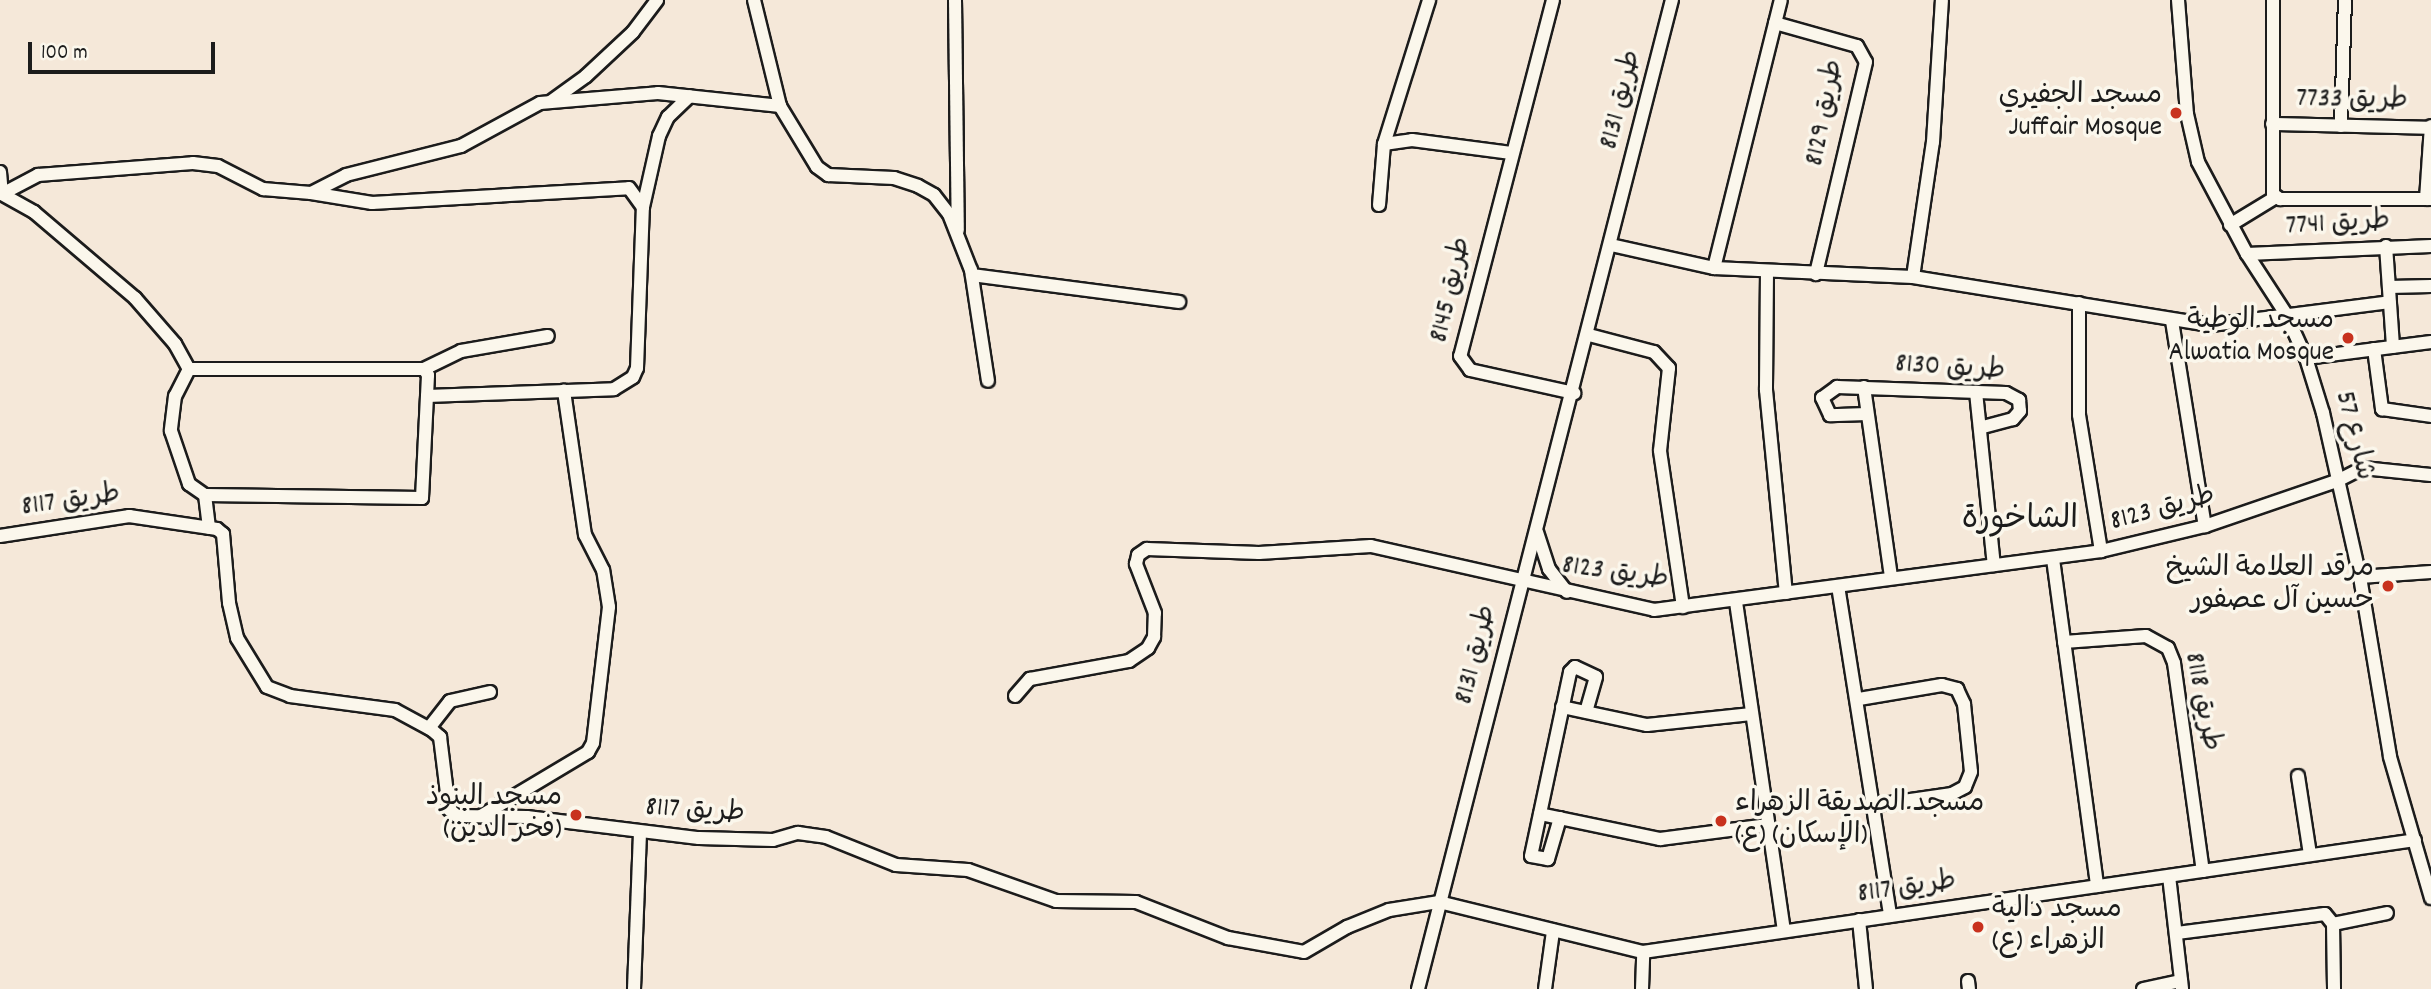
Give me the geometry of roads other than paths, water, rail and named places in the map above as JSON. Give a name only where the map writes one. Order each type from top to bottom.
[{"type":"street","points":[[550,103],[623,41],[657,0]]},
{"type":"street","points":[[754,0],[780,106],[817,167],[828,175],[894,178],[918,186],[933,195],[958,233],[972,275],[988,381]]},
{"type":"street","points":[[955,0],[958,233]]},
{"type":"street","points":[[1378,205],[1384,144],[1429,0]]},
{"type":"street","name":"طريق 8145","points":[[1553,0],[1510,153],[1461,362],[1470,370],[1574,393]]},
{"type":"street","name":"طريق 8131","points":[[1418,989],[1520,583],[1589,335],[1672,0]]},
{"type":"street","points":[[1714,268],[1781,0]]},
{"type":"street","points":[[1913,277],[1933,142],[1942,0]]},
{"type":"street","points":[[2273,0],[2271,190],[2276,197]]},
{"type":"street","points":[[2341,126],[2345,0]]},
{"type":"street","name":"شارع 57","points":[[2179,2],[2190,137],[2230,225],[2286,314],[2306,358],[2339,480],[2360,577],[2389,757],[2431,898]]},
{"type":"street","name":"طريق 8129","points":[[1775,23],[1857,46],[1866,62],[1816,274]]},
{"type":"street","points":[[311,193],[346,175],[461,146],[487,135],[512,116],[550,103],[658,93],[780,106]]},
{"type":"street","points":[[427,396],[614,389],[633,377],[637,368],[643,207],[659,136],[668,117],[690,96]]},
{"type":"street","name":"طريق 7733","points":[[2272,124],[2431,127]]},
{"type":"street","points":[[2230,225],[2276,197],[2428,199],[2431,127]]},
{"type":"street","points":[[1384,144],[1412,140],[1510,153]]},
{"type":"street","points":[[1,194],[38,174],[193,163],[218,166],[263,189],[311,193],[372,203],[629,188],[643,207]]},
{"type":"street","points":[[0,172],[1,194]]},
{"type":"street","points":[[1,194],[34,212],[135,298],[176,344],[188,369]]},
{"type":"street","points":[[1611,245],[1714,268],[1913,277],[2079,303],[2172,321],[2237,323],[2286,314],[2390,302]]},
{"type":"street","points":[[2385,246],[2393,347]]},
{"type":"street","name":"طريق 7741","points":[[2247,254],[2431,246]]},
{"type":"street","points":[[1768,272],[1766,390],[1786,593]]},
{"type":"street","points":[[972,275],[1180,302]]},
{"type":"street","points":[[2389,287],[2431,286]]},
{"type":"street","points":[[2079,303],[2079,415],[2101,551]]},
{"type":"street","points":[[2172,321],[2205,526]]},
{"type":"street","points":[[1589,335],[1654,352],[1669,368],[1660,451],[1683,607]]},
{"type":"street","points":[[188,369],[424,369],[461,351],[548,336]]},
{"type":"street","points":[[2306,358],[2431,342]]},
{"type":"street","points":[[2374,349],[2382,409],[2431,416]]},
{"type":"street","points":[[188,369],[175,396],[171,431],[189,484],[205,495],[422,498],[427,396],[424,369]]},
{"type":"street","name":"طريق 8130","points":[[1864,387],[1891,577]]},
{"type":"street","name":"طريق 8130","points":[[1867,414],[1836,416],[1822,405],[1830,388],[1864,387],[2011,394],[2020,406],[2009,421],[1980,428]]},
{"type":"street","points":[[481,817],[588,752],[593,743],[609,607],[603,570],[585,535],[564,391]]},
{"type":"street","points":[[1976,392],[1994,565]]},
{"type":"street","name":"طريق 8123","points":[[1015,696],[1030,679],[1129,661],[1148,648],[1154,637],[1155,613],[1136,564],[1138,555],[1147,549],[1259,553],[1339,545],[1371,547],[1520,583],[1654,610],[1736,602],[1891,577],[2101,551],[2205,526],[2339,480],[2363,468],[2378,466],[2431,475]]},
{"type":"street","points":[[205,495],[209,528],[223,534],[234,629],[267,687],[289,696],[395,710],[429,728],[450,701],[490,692]]},
{"type":"street","name":"طريق 8117","points":[[0,537],[129,516],[209,528]]},
{"type":"street","points":[[1536,528],[1549,569],[1567,592]]},
{"type":"street","points":[[2053,559],[2097,887]]},
{"type":"street","points":[[2360,577],[2431,572]]},
{"type":"street","points":[[1838,586],[1876,804],[1890,916]]},
{"type":"street","points":[[1736,602],[1784,930]]},
{"type":"street","name":"طريق 8118","points":[[2064,642],[2146,636],[2168,648],[2174,663],[2203,870]]},
{"type":"street","points":[[1560,818],[1550,857],[1542,861],[1530,851],[1571,670],[1578,667],[1596,677],[1586,712]]},
{"type":"street","points":[[1859,699],[1942,685],[1957,689],[1964,704],[1971,772],[1965,787],[1952,794],[1876,804]]},
{"type":"street","points":[[1562,707],[1663,726],[1751,714]]},
{"type":"street","name":"طريق 8117","points":[[429,728],[440,737],[449,810],[457,816],[527,817],[640,833],[737,840],[773,840],[798,834],[826,837],[896,865],[968,870],[1056,901],[1136,902],[1228,938],[1304,952],[1347,927],[1389,910],[1439,902],[1643,952],[2415,839]]},
{"type":"street","points":[[2298,776],[2310,854]]},
{"type":"street","points":[[1540,814],[1678,840],[1768,825]]},
{"type":"street","points":[[634,989],[640,833]]},
{"type":"street","points":[[2143,989],[2181,985],[2169,876]]},
{"type":"street","points":[[2177,933],[2307,913],[2325,914],[2333,924],[2334,989]]},
{"type":"street","points":[[2333,924],[2387,913]]},
{"type":"street","points":[[1859,920],[1866,989]]},
{"type":"street","points":[[1545,989],[1553,931]]},
{"type":"street","points":[[1642,989],[1643,952]]},
{"type":"place","name":"مسجد الجفيري Juffair Mosque","points":[[2176,113]]},
{"type":"place","name":"مسجد الوطية Alwatia Mosque","points":[[2348,338]]},
{"type":"place","name":"مرقد العلامة الشيخ حسين آل عصفور","points":[[2388,586]]},
{"type":"place","name":"مسجد البنوذ (فخر الدين)","points":[[576,815]]},
{"type":"place","name":"مسجد الصديقة الزهراء (ع) (الإسكان)","points":[[1721,821]]},
{"type":"place","name":"مسجد دالية الزهراء (ع)","points":[[1978,927]]},
{"type":"district","name":"الشاخورة","points":[[2020,521]]}]
